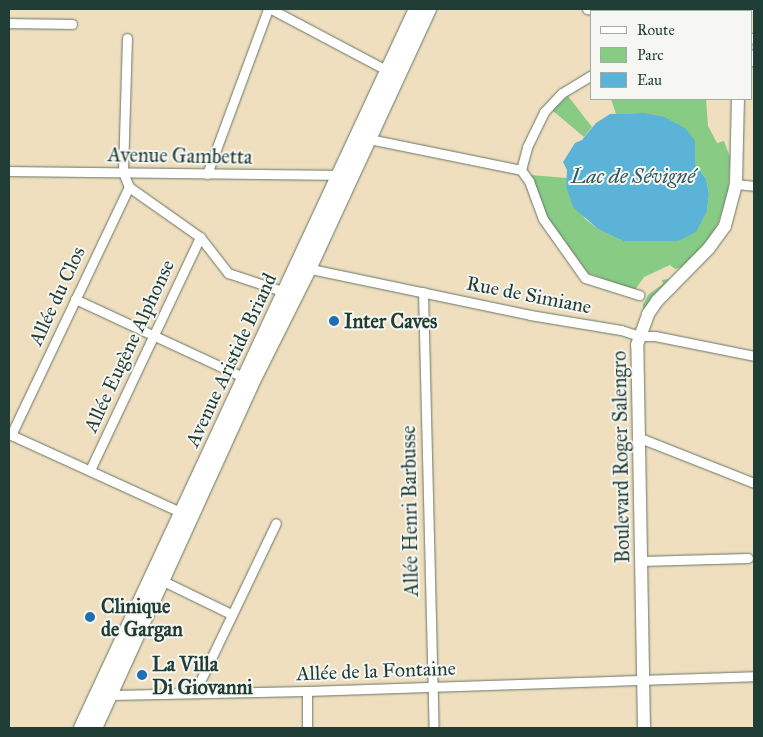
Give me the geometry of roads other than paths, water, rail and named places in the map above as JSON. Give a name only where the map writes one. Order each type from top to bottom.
[{"type":"main road","name":"Avenue Aristide Briand","points":[[95,728],[346,177],[388,71],[416,9]]},
{"type":"main road","name":"Avenue Aristide Briand","points":[[346,177],[369,139],[429,9]]},
{"type":"main road","name":"Boulevard Roger Salengro","points":[[644,728],[639,336],[648,314],[657,301],[710,248],[725,226],[736,184],[738,100]]},
{"type":"main road","name":"Avenue Aristide Briand","points":[[81,728],[285,292],[303,268]]},
{"type":"street","points":[[208,174],[270,9],[388,71]]},
{"type":"street","points":[[9,23],[72,24]]},
{"type":"street","points":[[127,38],[124,172],[129,187],[200,237],[228,274],[285,292]]},
{"type":"street","points":[[520,170],[544,112],[562,92],[590,75]]},
{"type":"street","points":[[369,139],[520,170],[529,181],[543,220],[585,278],[639,295]]},
{"type":"street","name":"Avenue Gambetta","points":[[9,171],[346,177]]},
{"type":"street","points":[[736,184],[754,186]]},
{"type":"street","name":"Allée du Clos","points":[[10,434],[129,187]]},
{"type":"street","name":"Allée Eugène Alphonse","points":[[90,470],[200,237]]},
{"type":"street","name":"Rue de Simiane","points":[[303,268],[530,315],[621,330],[639,336],[655,336],[754,356]]},
{"type":"street","name":"Allée Henri Barbusse","points":[[422,292],[434,728]]},
{"type":"street","points":[[74,299],[244,378]]},
{"type":"street","points":[[10,434],[182,514]]},
{"type":"street","points":[[640,438],[754,483]]},
{"type":"street","points":[[195,692],[276,523]]},
{"type":"street","points":[[641,561],[748,558]]},
{"type":"street","points":[[163,582],[231,614]]},
{"type":"street","name":"Allée de la Fontaine","points":[[111,695],[307,691],[754,676]]},
{"type":"street","points":[[307,691],[307,728]]},
{"type":"water","name":"Lac de Sévigné","points":[[644,113],[664,117],[685,128],[695,141],[695,164],[706,179],[709,194],[707,211],[696,232],[678,241],[623,241],[598,229],[573,207],[566,186],[567,170],[563,162],[575,143],[582,140],[596,123],[610,114]]},
{"type":"place","name":"Inter Caves","points":[[334,321]]},
{"type":"place","name":"Clinique de Gargan","points":[[90,617]]},
{"type":"place","name":"La Villa Di Giovanni","points":[[142,675]]}]
